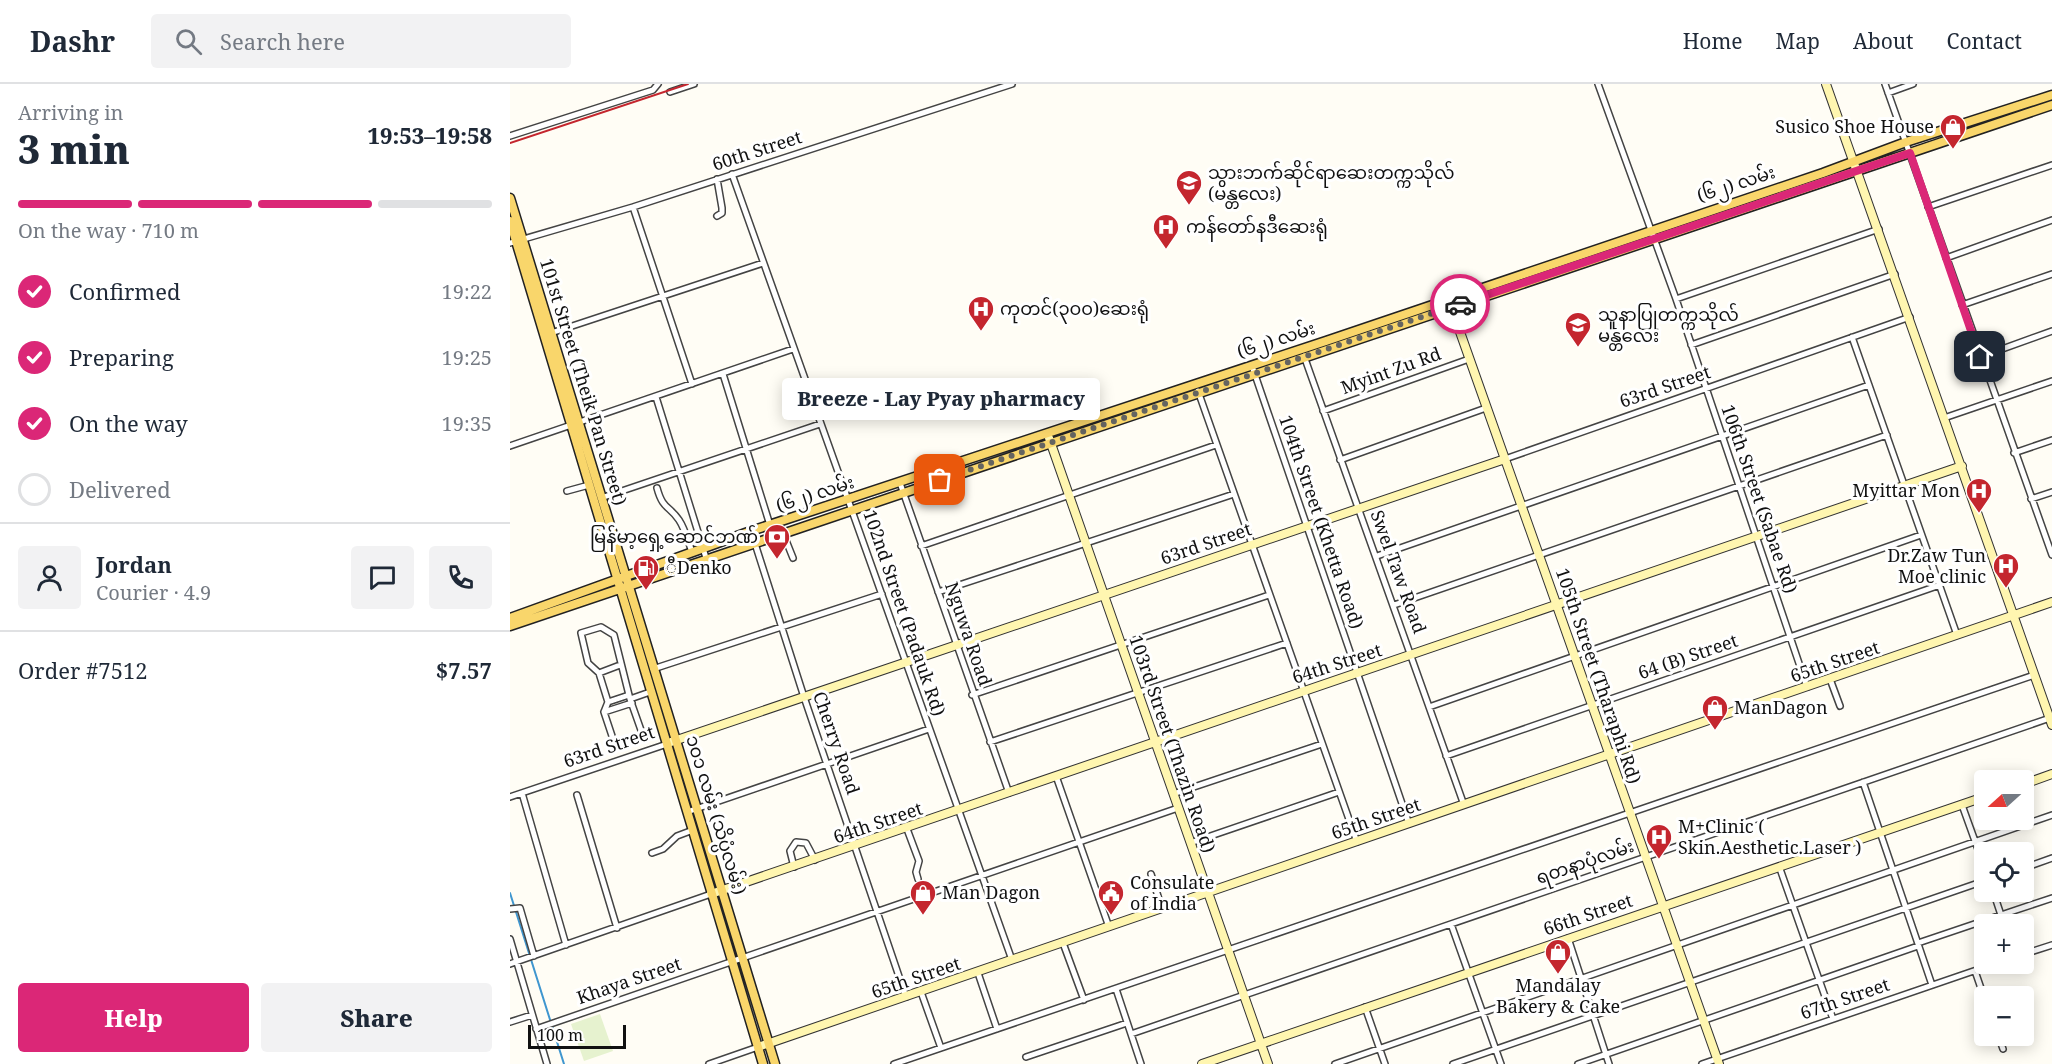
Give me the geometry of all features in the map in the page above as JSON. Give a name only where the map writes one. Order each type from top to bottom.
[{"type":"main road","name":"(၆၂) လမ်း","points":[[510,626],[1199,393],[1253,370],[1652,234],[1906,142],[2052,95]]},
{"type":"main road","name":"(၆၂) လမ်း","points":[[1652,234],[1857,171],[2052,105]]},
{"type":"main road","name":"101st Street (Theik Pan Street)","points":[[511,201],[516,241]]},
{"type":"main road","name":"101st Street (Theik Pan Street)","points":[[510,221],[548,334],[597,499],[615,578]]},
{"type":"main road","name":"(၆၂) လမ်း","points":[[510,618],[615,578],[752,531],[1196,384],[1253,370]]},
{"type":"main road","name":"101st Street (Theik Pan Street)","points":[[574,423],[589,485],[597,499],[626,575]]},
{"type":"main road","name":"၁၀၁ လမ်း (သိပ္ပံလမ်း)","points":[[626,575],[775,1064]]},
{"type":"main road","name":"၁၀၁ လမ်း (သိပ္ပံလမ်း)","points":[[615,578],[763,1064]]},
{"type":"street","points":[[510,136],[653,90],[658,84]]},
{"type":"street","points":[[670,92],[694,84]]},
{"type":"street","name":"60th Street","points":[[516,241],[633,207],[1012,84]]},
{"type":"street","name":"106th Street (Sabae Rd)","points":[[1598,84],[1676,299],[1808,687]]},
{"type":"street","points":[[1826,84],[2051,721]]},
{"type":"street","points":[[1885,84],[2052,555]]},
{"type":"street","points":[[1888,93],[1913,84]]},
{"type":"street","points":[[1928,207],[2052,165]]},
{"type":"street","name":"102nd Street (Padauk Rd)","points":[[732,174],[1012,960]]},
{"type":"street","points":[[717,179],[722,208],[722,213],[717,216]]},
{"type":"street","points":[[633,207],[661,298],[692,384]]},
{"type":"street","points":[[1946,258],[2052,220]]},
{"type":"street","points":[[1676,299],[1879,229]]},
{"type":"street","points":[[548,334],[763,263]]},
{"type":"street","points":[[1691,345],[1895,274]]},
{"type":"street","points":[[1962,305],[2052,274]]},
{"type":"street","name":"105th Street (Tharaphi Rd)","points":[[1450,302],[1718,1061]]},
{"type":"street","name":"63rd Street","points":[[510,797],[1505,459],[1910,317]]},
{"type":"street","points":[[1980,357],[2052,331]]},
{"type":"street","points":[[1852,337],[1957,635]]},
{"type":"street","points":[[510,446],[793,349]]},
{"type":"street","name":"Swel Taw Road","points":[[1303,353],[1464,805]]},
{"type":"street","name":"Myint Zu Rd","points":[[1323,411],[1469,359]]},
{"type":"street","name":"104th Street (Khetta Road)","points":[[1253,370],[1409,824]]},
{"type":"street","points":[[723,374],[774,538]]},
{"type":"street","points":[[1944,418],[2052,381]]},
{"type":"street","points":[[1196,384],[1302,692],[1357,842]]},
{"type":"street","points":[[1377,556],[1869,385]]},
{"type":"street","points":[[656,397],[707,561]]},
{"type":"street","points":[[1340,460],[1486,408]]},
{"type":"street","points":[[597,499],[820,424]]},
{"type":"street","name":"103rd Street (Thazin Road)","points":[[1048,434],[1268,1064]]},
{"type":"street","points":[[1394,605],[1887,435]]},
{"type":"street","points":[[2014,453],[2052,440]]},
{"type":"street","points":[[921,546],[1216,445]]},
{"type":"street","name":"64th Street","points":[[711,894],[855,847],[1962,466]]},
{"type":"street","name":"Nguwa Road","points":[[900,483],[972,695],[1009,793]]},
{"type":"street","points":[[567,491],[589,485]]},
{"type":"street","points":[[657,488],[664,507],[678,518],[683,527],[692,552]]},
{"type":"street","points":[[2031,499],[2052,492]]},
{"type":"street","points":[[938,592],[1234,494]]},
{"type":"street","points":[[779,523],[793,558]]},
{"type":"street","name":"Cherry Road","points":[[752,531],[804,697],[906,997]]},
{"type":"street","points":[[1429,707],[1921,535]]},
{"type":"street","name":"64 (B) Street","points":[[1446,756],[1940,585]]},
{"type":"street","points":[[644,673],[882,594]]},
{"type":"street","points":[[972,695],[1269,595]]},
{"type":"street","name":"65th Street","points":[[709,1064],[2052,603]]},
{"type":"street","points":[[615,744],[604,712],[608,702],[599,673],[588,663],[581,633],[601,627],[612,633],[642,733]]},
{"type":"street","points":[[990,742],[1287,643]]},
{"type":"street","points":[[599,673],[620,665]]},
{"type":"street","points":[[894,1064],[2034,675]]},
{"type":"street","points":[[1830,679],[1840,706]]},
{"type":"street","points":[[604,712],[650,692]]},
{"type":"street","points":[[608,702],[630,699]]},
{"type":"street","name":"ရတနာပုံလမ်း","points":[[1131,1034],[1863,782],[2051,721]]},
{"type":"street","points":[[687,812],[929,729]]},
{"type":"street","points":[[1173,794],[1322,744]]},
{"type":"street","points":[[2034,780],[2052,774]]},
{"type":"street","points":[[1056,776],[1109,927]]},
{"type":"street","points":[[1863,782],[1932,985]]},
{"type":"street","points":[[1190,843],[1339,792]]},
{"type":"street","points":[[522,793],[566,945]]},
{"type":"street","points":[[577,795],[617,928]]},
{"type":"street","name":"66th Street","points":[[1203,1064],[1365,1006],[1974,801]]},
{"type":"street","points":[[1962,805],[1976,842]]},
{"type":"street","name":"Khaya Street","points":[[536,1029],[1178,808]]},
{"type":"street","points":[[1979,842],[2052,815]]},
{"type":"street","points":[[907,829],[919,861],[916,872],[918,879]]},
{"type":"street","points":[[652,853],[663,849],[677,836],[693,830]]},
{"type":"street","points":[[794,867],[790,850],[796,842],[807,843],[815,860]]},
{"type":"street","points":[[1335,1064],[1974,844]]},
{"type":"street","points":[[2034,864],[2052,858]]},
{"type":"street","points":[[1779,866],[1833,1019]]},
{"type":"street","points":[[1151,874],[1162,909]]},
{"type":"street","points":[[1455,1064],[1974,885]]},
{"type":"street","points":[[510,964],[711,894]]},
{"type":"street","points":[[2004,914],[2052,898]]},
{"type":"street","points":[[510,909],[518,907],[521,910],[532,957]]},
{"type":"street","points":[[1451,924],[1501,1064]]},
{"type":"street","points":[[1578,1064],[1819,981],[1974,924]]},
{"type":"street","points":[[1568,938],[1609,1064]]},
{"type":"street","points":[[510,939],[547,1064]]},
{"type":"street","points":[[1063,943],[1084,1000]]},
{"type":"street","points":[[2034,951],[2052,945]]},
{"type":"street","name":"67th Street","points":[[1702,1064],[1718,1061],[1974,970]]},
{"type":"street","points":[[978,973],[997,1029]]},
{"type":"street","points":[[1116,989],[1141,1064]]},
{"type":"street","points":[[921,992],[941,1048]]},
{"type":"street","points":[[1365,1006],[1384,1064]]},
{"type":"street","points":[[510,1022],[532,1015]]},
{"type":"street","points":[[1026,1057],[1127,1023]]},
{"type":"green space","points":[[600,1014],[613,1051],[584,1061],[571,1024]]},
{"type":"waterway","points":[[510,893],[564,1064]]},
{"type":"railway","points":[[510,143],[688,84]]},
{"type":"way so far","points":[[940,480],[1460,304]]},
{"type":"place","name":"Susico Shoe House","points":[[1953,150]]},
{"type":"place","name":"သွားဘက်ဆိုင်ရာဆေးတက္ကသိုလ် (မန္တလေး)","points":[[1189,206]]},
{"type":"place","name":"ကန်တော်နဒီဆေးရုံ","points":[[1166,250]]},
{"type":"place","name":"ကုတင်(၃၀၀)ဆေးရုံ","points":[[981,332]]},
{"type":"place","name":"သူနာပြုတက္ကသိုလ် မန္တလေး","points":[[1578,348]]},
{"type":"place","name":"Breeze - Lay Pyay pharmacy","points":[[940,480]]},
{"type":"place","name":"Myittar Mon","points":[[1979,514]]},
{"type":"place","name":"မြန်မာ့ရှေ့ဆောင်ဘဏ်","points":[[777,560]]},
{"type":"place","name":"Dr.Zaw Tun Moe clinic","points":[[2006,589]]},
{"type":"place","name":"ီDenko","points":[[646,591]]},
{"type":"place","name":"ManDagon","points":[[1715,731]]},
{"type":"place","name":"M+Clinic ( Skin.Aesthetic.Laser )","points":[[1659,860]]},
{"type":"place","name":"Man Dagon","points":[[923,916]]},
{"type":"place","name":"Consulate of India","points":[[1111,916]]},
{"type":"place","name":"Mandalay Bakery & Cake","points":[[1558,975]]},
{"type":"route","points":[[1460,304],[1910,153],[1980,357]]}]
